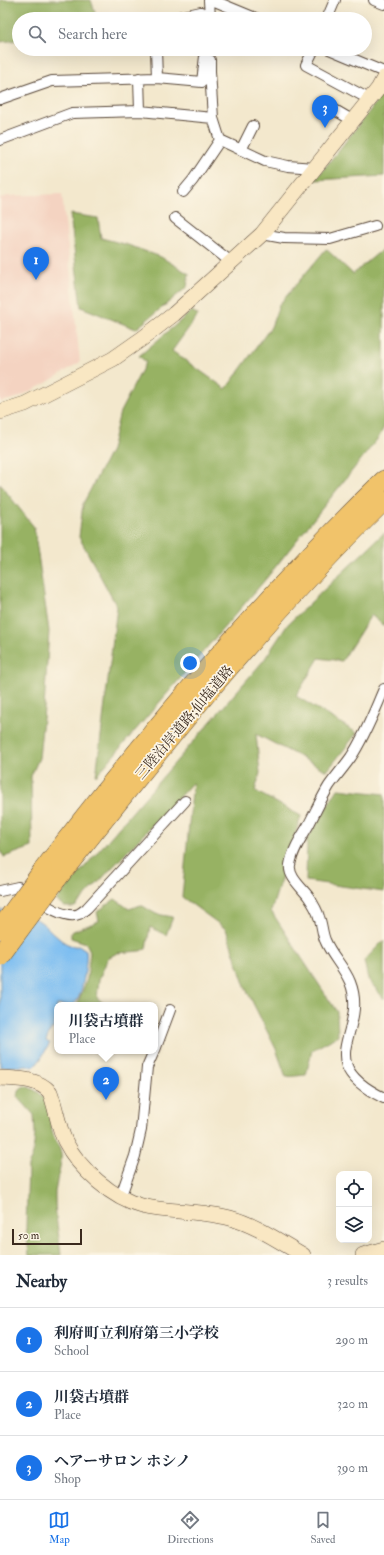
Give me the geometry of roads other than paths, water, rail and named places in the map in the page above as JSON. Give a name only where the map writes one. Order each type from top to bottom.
[{"type":"highway","name":"三陸沿岸道路;仙塩道路","points":[[0,956],[97,800],[179,700],[255,614],[348,514],[384,480]]},
{"type":"highway","name":"三陸沿岸道路;仙塩道路","points":[[0,929],[50,875],[173,735],[267,623],[358,526],[384,501]]},
{"type":"street","points":[[209,0],[210,12]]},
{"type":"street","points":[[212,0],[241,12]]},
{"type":"street","points":[[330,12],[335,0]]},
{"type":"street","points":[[374,0],[384,4]]},
{"type":"street","points":[[156,56],[157,78]]},
{"type":"street","points":[[0,99],[52,81],[157,78],[202,82],[205,56]]},
{"type":"street","points":[[211,56],[210,71],[213,118],[220,140],[265,161],[288,166],[314,168]]},
{"type":"street","points":[[310,56],[306,65],[369,100]]},
{"type":"street","points":[[346,56],[384,72]]},
{"type":"street","points":[[139,78],[140,111]]},
{"type":"street","points":[[0,412],[26,404],[113,359],[174,314],[262,234],[378,89],[384,78]]},
{"type":"street","points":[[321,102],[352,120]]},
{"type":"street","points":[[0,140],[72,113],[140,111],[213,118]]},
{"type":"street","points":[[241,150],[253,126]]},
{"type":"street","points":[[183,192],[220,140]]},
{"type":"street","points":[[175,218],[231,262]]},
{"type":"street","points":[[262,234],[284,238],[330,239],[375,226]]},
{"type":"street","points":[[384,689],[364,735],[351,757],[328,787],[300,839],[290,865],[290,871],[316,910],[319,916],[325,941],[349,980],[353,990],[354,1000],[352,1016],[344,1054],[347,1069],[357,1081],[367,1089],[384,1098]]},
{"type":"street","points":[[0,890],[18,886],[61,914],[79,914],[87,908],[185,801]]},
{"type":"street","points":[[158,1042],[170,1010]]},
{"type":"street","points":[[120,1198],[135,1156],[141,1130],[148,1067],[153,1054]]},
{"type":"street","points":[[0,1078],[24,1079],[40,1084],[46,1088],[50,1092],[62,1131],[77,1160],[108,1190],[120,1198],[143,1206],[207,1213],[231,1218],[248,1224],[303,1255]]},
{"type":"street","points":[[363,1255],[384,1248]]},
{"type":"water","points":[[0,910],[8,910],[36,919],[62,941],[74,946],[80,946],[86,950],[86,955],[82,988],[76,1002],[54,1002],[54,1026],[46,1041],[50,1043],[40,1060],[35,1066],[0,1067]]},
{"type":"place","name":"ヘアーサロン ホシノ","points":[[325,128]]},
{"type":"place","name":"利府町立利府第三小学校","points":[[36,280]]},
{"type":"place","name":"川袋古墳群","points":[[106,1100]]}]
